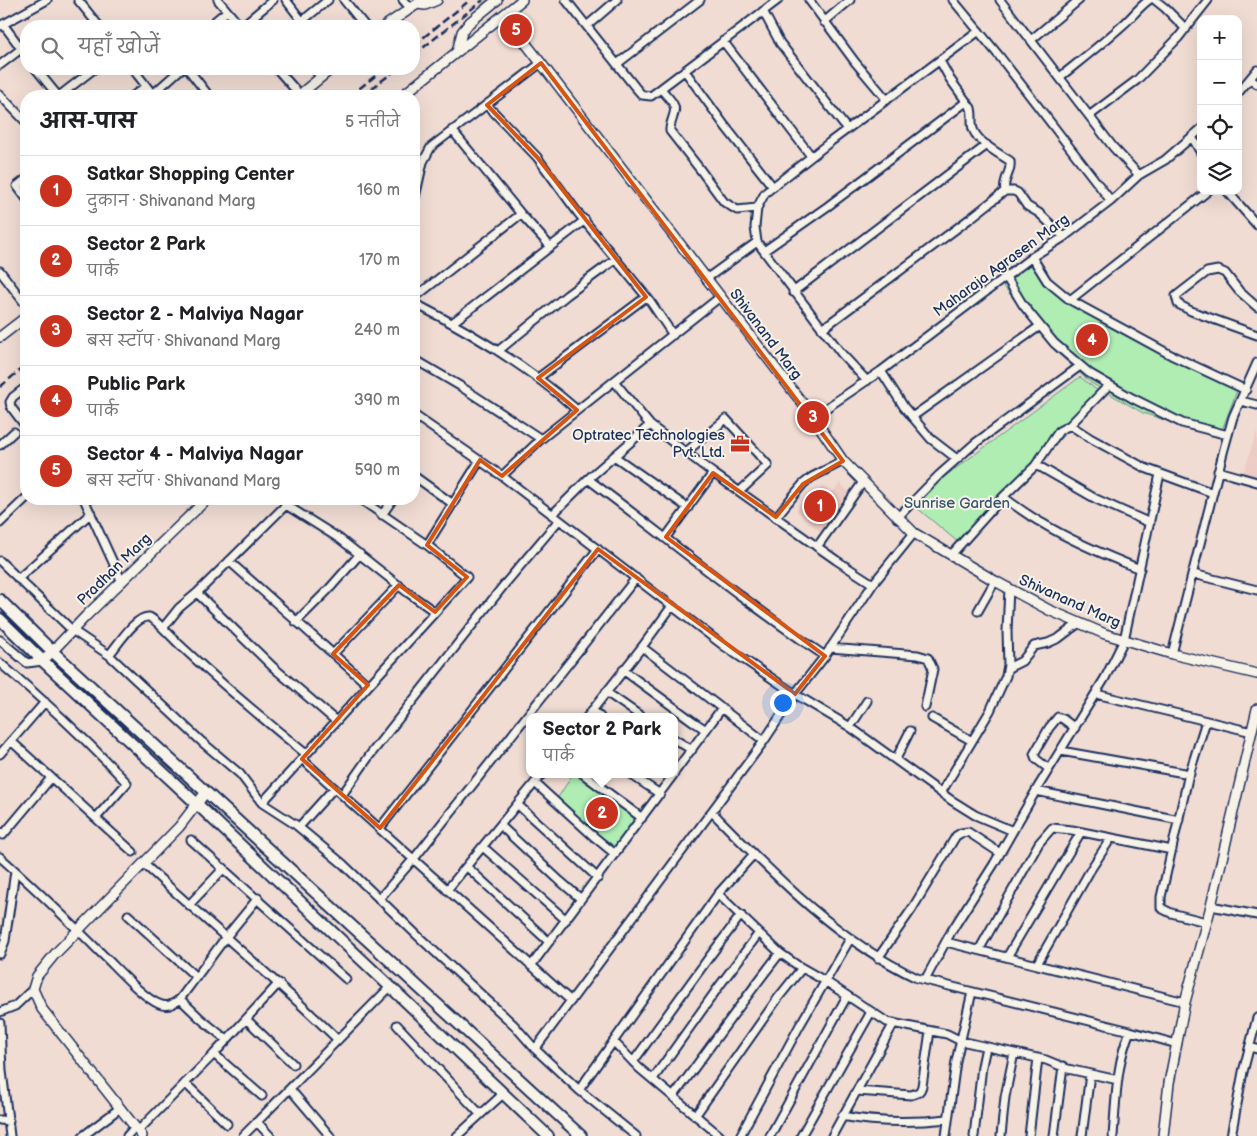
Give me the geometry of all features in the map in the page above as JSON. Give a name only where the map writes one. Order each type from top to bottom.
[{"type":"main road","points":[[0,600],[52,651],[581,1136]]},
{"type":"main road","points":[[0,619],[42,661],[197,804],[548,1136]]},
{"type":"street","points":[[20,47],[2,25],[47,0]]},
{"type":"street","points":[[78,0],[94,20]]},
{"type":"street","points":[[218,0],[235,20]]},
{"type":"street","points":[[248,20],[273,0]]},
{"type":"street","points":[[286,0],[301,20]]},
{"type":"street","points":[[303,20],[328,0]]},
{"type":"street","points":[[344,0],[360,20]]},
{"type":"street","points":[[403,0],[425,5],[437,0]]},
{"type":"street","points":[[410,90],[522,0]]},
{"type":"street","points":[[566,0],[642,95],[651,96],[778,0]]},
{"type":"street","points":[[588,26],[617,0]]},
{"type":"street","points":[[617,64],[700,0]]},
{"type":"street","points":[[809,0],[855,62],[888,100]]},
{"type":"street","points":[[824,22],[850,0]]},
{"type":"street","points":[[953,0],[1111,201]]},
{"type":"street","points":[[1000,0],[1112,147],[1139,175]]},
{"type":"street","points":[[1030,40],[1078,0]]},
{"type":"street","points":[[1060,77],[1127,22],[1141,5],[1149,0]]},
{"type":"street","points":[[1155,0],[1186,28]]},
{"type":"street","points":[[1089,116],[1137,80],[1186,28],[1208,0]]},
{"type":"street","points":[[457,52],[462,32],[491,3]]},
{"type":"street","points":[[394,20],[417,4]]},
{"type":"street","points":[[216,20],[227,11]]},
{"type":"street","points":[[763,11],[780,43],[847,129]]},
{"type":"street","name":"Shivanand Marg","points":[[504,15],[812,417],[843,461],[897,518],[914,533],[995,581],[1049,610],[1079,623],[1124,640],[1172,654],[1257,674]]},
{"type":"street","points":[[867,381],[840,353],[756,242],[757,208],[765,193],[811,156],[979,31]]},
{"type":"street","points":[[723,42],[811,156]]},
{"type":"street","points":[[0,65],[20,54]]},
{"type":"street","points":[[940,61],[973,114],[972,127],[980,141],[1010,161],[1011,168],[1005,180],[1005,191]]},
{"type":"street","points":[[420,175],[423,162],[431,147],[541,63]]},
{"type":"street","points":[[1242,88],[1257,70]]},
{"type":"street","points":[[685,71],[773,187]]},
{"type":"street","points":[[41,75],[54,90]]},
{"type":"street","points":[[67,90],[86,75]]},
{"type":"street","points":[[138,75],[150,90]]},
{"type":"street","points":[[159,90],[175,75]]},
{"type":"street","points":[[193,75],[205,90]]},
{"type":"street","points":[[282,75],[294,90]]},
{"type":"street","points":[[306,90],[324,75]]},
{"type":"street","points":[[1250,79],[1257,84]]},
{"type":"street","points":[[141,90],[146,86]]},
{"type":"street","points":[[661,89],[675,107],[669,127],[670,131],[724,202],[737,210],[757,208]]},
{"type":"street","points":[[0,95],[20,116]]},
{"type":"street","points":[[764,251],[828,206],[966,102]]},
{"type":"street","points":[[487,105],[537,157],[584,220],[646,297],[673,335]]},
{"type":"street","points":[[452,130],[521,214],[550,246]]},
{"type":"street","name":"Maharaja Agrasen Marg","points":[[812,417],[881,372],[1006,277],[1064,237],[1111,201],[1139,175],[1165,160],[1197,133]]},
{"type":"street","points":[[1192,137],[1199,150]]},
{"type":"street","points":[[793,292],[987,145]]},
{"type":"street","points":[[822,329],[1005,191],[1014,191],[1018,194],[1027,206],[1039,213],[1064,237]]},
{"type":"street","points":[[1070,300],[1203,195]]},
{"type":"street","points":[[1231,195],[1257,225]]},
{"type":"street","points":[[420,293],[521,214]]},
{"type":"street","points":[[452,322],[584,220]]},
{"type":"street","points":[[706,279],[756,242]]},
{"type":"street","points":[[1032,258],[1047,281],[1070,300],[1171,355],[1246,390]]},
{"type":"street","points":[[498,351],[567,295],[616,259]]},
{"type":"street","points":[[1257,307],[1239,291],[1225,273],[1218,270],[1207,272],[1176,296],[1178,304],[1191,311],[1257,335]]},
{"type":"street","points":[[0,271],[20,297]]},
{"type":"street","points":[[1006,277],[1023,306],[1054,343],[1089,373],[1132,398],[1182,423],[1228,435]]},
{"type":"street","points":[[0,286],[7,280]]},
{"type":"street","points":[[538,378],[646,297]]},
{"type":"street","points":[[502,476],[577,410],[720,297]]},
{"type":"street","points":[[420,306],[452,322],[498,351],[538,378],[577,410]]},
{"type":"street","points":[[0,337],[20,322]]},
{"type":"street","points":[[912,417],[1040,326]]},
{"type":"street","points":[[420,363],[460,386],[541,440]]},
{"type":"street","points":[[1172,654],[1233,417],[1257,363]]},
{"type":"street","points":[[897,518],[939,475],[974,444],[1080,366]]},
{"type":"street","points":[[881,372],[904,407],[931,439],[957,459]]},
{"type":"street","points":[[614,381],[650,425],[713,473],[873,584]]},
{"type":"street","points":[[951,555],[1003,497],[1035,466],[1059,431],[1070,425],[1109,385]]},
{"type":"street","points":[[20,391],[10,402],[11,407],[20,419]]},
{"type":"street","points":[[1241,401],[1257,405]]},
{"type":"street","points":[[420,419],[502,476],[724,646],[795,694],[850,727],[975,816],[1013,831]]},
{"type":"street","points":[[686,452],[726,419],[768,465],[740,491]]},
{"type":"street","points":[[552,515],[588,479],[650,425]]},
{"type":"street","points":[[1070,425],[1098,443],[1145,468],[1213,493]]},
{"type":"street","points":[[0,445],[14,432]]},
{"type":"street","points":[[614,456],[688,508]]},
{"type":"street","points":[[427,544],[480,460]]},
{"type":"street","points":[[776,517],[803,484],[812,477],[843,461]]},
{"type":"street","points":[[1035,466],[1042,468],[1096,499],[1150,523]]},
{"type":"street","points":[[1218,471],[1257,482]]},
{"type":"street","points":[[666,537],[713,473]]},
{"type":"street","points":[[925,980],[1049,769],[1096,694],[1124,640],[1160,474]]},
{"type":"street","points":[[588,479],[754,606],[825,656]]},
{"type":"street","points":[[420,480],[453,504]]},
{"type":"street","points":[[817,546],[862,482]]},
{"type":"street","points":[[1003,497],[1041,523],[1103,555],[1140,569]]},
{"type":"street","points":[[0,523],[20,504]]},
{"type":"street","points":[[87,505],[122,582]]},
{"type":"street","name":"Pradhan Marg","points":[[42,661],[201,505]]},
{"type":"street","points":[[163,628],[179,608],[286,505],[340,539],[435,612]]},
{"type":"street","points":[[262,803],[467,577],[427,544],[368,505]]},
{"type":"street","points":[[382,515],[389,505]]},
{"type":"street","points":[[18,579],[91,513]]},
{"type":"street","points":[[342,795],[370,755],[504,584],[559,520]]},
{"type":"street","points":[[535,1049],[764,741],[795,694],[825,656],[873,584],[914,533]]},
{"type":"street","points":[[380,828],[598,549]]},
{"type":"street","points":[[296,622],[360,554]]},
{"type":"street","points":[[0,561],[72,630],[109,655],[202,742],[240,774],[262,803],[299,827],[343,864],[514,1024],[535,1049],[579,1090],[636,1136]]},
{"type":"street","points":[[228,561],[368,685]]},
{"type":"street","points":[[1193,574],[1257,589]]},
{"type":"street","points":[[529,713],[636,578]]},
{"type":"street","points":[[978,611],[995,581]]},
{"type":"street","points":[[333,654],[399,585]]},
{"type":"street","points":[[941,793],[990,711],[1006,676],[1008,668],[1009,588]]},
{"type":"street","points":[[196,593],[273,667],[336,721]]},
{"type":"street","points":[[590,713],[672,606]]},
{"type":"street","points":[[109,655],[135,622],[142,617],[155,619],[203,666],[304,757],[334,788],[570,1001]]},
{"type":"street","points":[[1008,668],[1026,658],[1034,646],[1053,641],[1079,623]]},
{"type":"street","points":[[0,640],[27,663],[42,661]]},
{"type":"street","points":[[642,647],[764,741]]},
{"type":"street","points":[[830,648],[918,655],[928,658],[933,669],[925,707]]},
{"type":"street","points":[[0,663],[85,739],[127,783],[96,818]]},
{"type":"street","points":[[623,670],[706,730]]},
{"type":"street","points":[[606,692],[636,713]]},
{"type":"street","points":[[1096,694],[1252,732]]},
{"type":"street","points":[[850,727],[867,701]]},
{"type":"street","points":[[0,754],[45,702]]},
{"type":"street","points":[[678,768],[722,708]]},
{"type":"street","points":[[1163,1136],[1168,1083],[1184,1002],[1211,906],[1257,709]]},
{"type":"street","points":[[592,710],[595,713]]},
{"type":"street","points":[[379,899],[526,717]]},
{"type":"street","points":[[932,718],[972,741]]},
{"type":"street","points":[[1049,769],[1036,759],[1034,754],[1049,728],[1058,718],[1063,719],[1075,728]]},
{"type":"street","points":[[1206,721],[1190,774],[1160,897],[1161,908],[1171,913],[1206,922]]},
{"type":"street","points":[[896,759],[910,731]]},
{"type":"street","points":[[11,741],[134,852]]},
{"type":"street","points":[[678,741],[692,750]]},
{"type":"street","points":[[1061,751],[1105,757],[1190,774]]},
{"type":"street","points":[[0,832],[3,834],[51,778]]},
{"type":"street","points":[[447,890],[539,778]]},
{"type":"street","points":[[588,778],[642,818]]},
{"type":"street","points":[[636,778],[660,794]]},
{"type":"street","points":[[531,966],[671,778]]},
{"type":"street","points":[[535,783],[615,854]]},
{"type":"street","points":[[299,827],[334,788]]},
{"type":"street","points":[[1036,791],[1179,820]]},
{"type":"street","points":[[0,1012],[15,1006],[33,989],[36,976],[179,827],[206,792]]},
{"type":"street","points":[[518,805],[598,878]]},
{"type":"street","points":[[712,812],[791,890],[850,939],[891,966],[917,978],[1177,1044]]},
{"type":"street","points":[[501,826],[582,899]]},
{"type":"street","points":[[979,950],[1039,843],[1052,828],[1172,850]]},
{"type":"street","points":[[878,958],[912,909],[956,836],[968,832],[1000,853]]},
{"type":"street","points":[[1007,957],[1081,832]]},
{"type":"street","points":[[1036,964],[1091,869],[1112,838]]},
{"type":"street","points":[[191,840],[258,898],[346,979]]},
{"type":"street","points":[[483,847],[566,920]]},
{"type":"street","points":[[579,1090],[718,894],[754,854]]},
{"type":"street","points":[[0,856],[128,979],[159,1004],[172,1005],[180,999],[258,898]]},
{"type":"street","points":[[144,864],[279,983],[338,1040]]},
{"type":"street","points":[[467,867],[549,942]]},
{"type":"street","points":[[189,905],[224,868]]},
{"type":"street","points":[[0,954],[5,941],[15,871]]},
{"type":"street","points":[[718,894],[780,953],[887,1022],[947,1034],[962,1041],[1038,1058],[1090,1074],[1118,1080]]},
{"type":"street","points":[[1211,906],[1257,914]]},
{"type":"street","points":[[128,915],[196,977]]},
{"type":"street","points":[[633,1062],[742,915]]},
{"type":"street","points":[[653,1079],[720,985],[760,933]]},
{"type":"street","points":[[740,1136],[850,939]]},
{"type":"street","points":[[946,942],[1184,1002]]},
{"type":"street","points":[[673,1097],[735,1011],[780,953]]},
{"type":"street","points":[[696,1116],[778,998],[802,968]]},
{"type":"street","points":[[127,1136],[138,1131],[185,1084],[279,983]]},
{"type":"street","points":[[243,1136],[390,987]]},
{"type":"street","points":[[33,989],[42,1009],[138,1131]]},
{"type":"street","points":[[946,1136],[956,1061],[972,992]]},
{"type":"street","points":[[770,1136],[847,996]]},
{"type":"street","points":[[180,999],[227,1040]]},
{"type":"street","points":[[801,1136],[871,1012]]},
{"type":"street","points":[[1231,1136],[1253,1048],[1257,1018]]},
{"type":"street","points":[[246,1019],[293,1064]]},
{"type":"street","points":[[0,1023],[1,1066],[10,1136]]},
{"type":"street","points":[[832,1136],[894,1023]]},
{"type":"street","points":[[397,1025],[480,1114]]},
{"type":"street","points":[[857,1090],[911,1095],[921,1091],[930,1031]]},
{"type":"street","points":[[1113,1136],[1123,1048],[1130,1031]]},
{"type":"street","points":[[614,1042],[633,1062],[720,1136]]},
{"type":"street","points":[[974,1136],[986,1047]]},
{"type":"street","points":[[1002,1136],[1005,1097],[1014,1053]]},
{"type":"street","points":[[214,1054],[262,1096]]},
{"type":"street","points":[[1029,1136],[1038,1058]]},
{"type":"street","points":[[1054,1136],[1062,1066]]},
{"type":"street","points":[[1082,1136],[1090,1074]]},
{"type":"street","points":[[185,1084],[227,1124]]},
{"type":"street","points":[[290,1090],[330,1136]]},
{"type":"street","points":[[457,1136],[503,1094]]},
{"type":"street","points":[[83,1136],[120,1108]]},
{"type":"street","points":[[842,1116],[904,1123],[948,1119]]},
{"type":"street","points":[[0,1120],[9,1121]]},
{"type":"street","points":[[257,1122],[270,1136]]},
{"type":"highlighted area","points":[[541,63],[843,461],[803,484],[776,517],[713,473],[666,537],[825,656],[795,694],[598,549],[380,828],[302,759],[368,685],[333,654],[399,585],[435,612],[467,577],[427,545],[480,460],[502,476],[577,410],[538,378],[646,297],[537,157],[487,105]]},
{"type":"shaded area","points":[[1257,431],[1257,477],[1243,474]]},
{"type":"shaded area","points":[[840,483],[851,494],[821,533],[796,510],[806,498],[810,502],[823,486],[831,494]]},
{"type":"green space","points":[[1034,260],[1070,303],[1113,329],[1239,385],[1219,438],[1143,413],[1091,383],[1055,351],[1001,283]]},
{"type":"green space","name":"Sunrise Garden","points":[[1080,377],[1103,395],[959,543],[910,502]]},
{"type":"green space","points":[[570,778],[585,778],[640,818],[615,852],[557,799]]},
{"type":"railway","points":[[420,40],[470,0]]},
{"type":"railway","points":[[420,50],[483,0]]},
{"type":"railway","points":[[358,90],[376,75]]},
{"type":"railway","points":[[370,90],[389,75]]},
{"type":"railway","points":[[0,387],[20,370]]},
{"type":"place","name":"Sector 4 - Malviya Nagar","points":[[516,30]]},
{"type":"place","name":"Public Park","points":[[1092,340]]},
{"type":"place","name":"Sector 2 - Malviya Nagar","points":[[813,417]]},
{"type":"place","name":"Optratec Technologies Pvt. Ltd.","points":[[740,444]]},
{"type":"place","name":"Satkar Shopping Center","points":[[820,506]]},
{"type":"place","name":"Sector 2 Park","points":[[602,813]]}]
